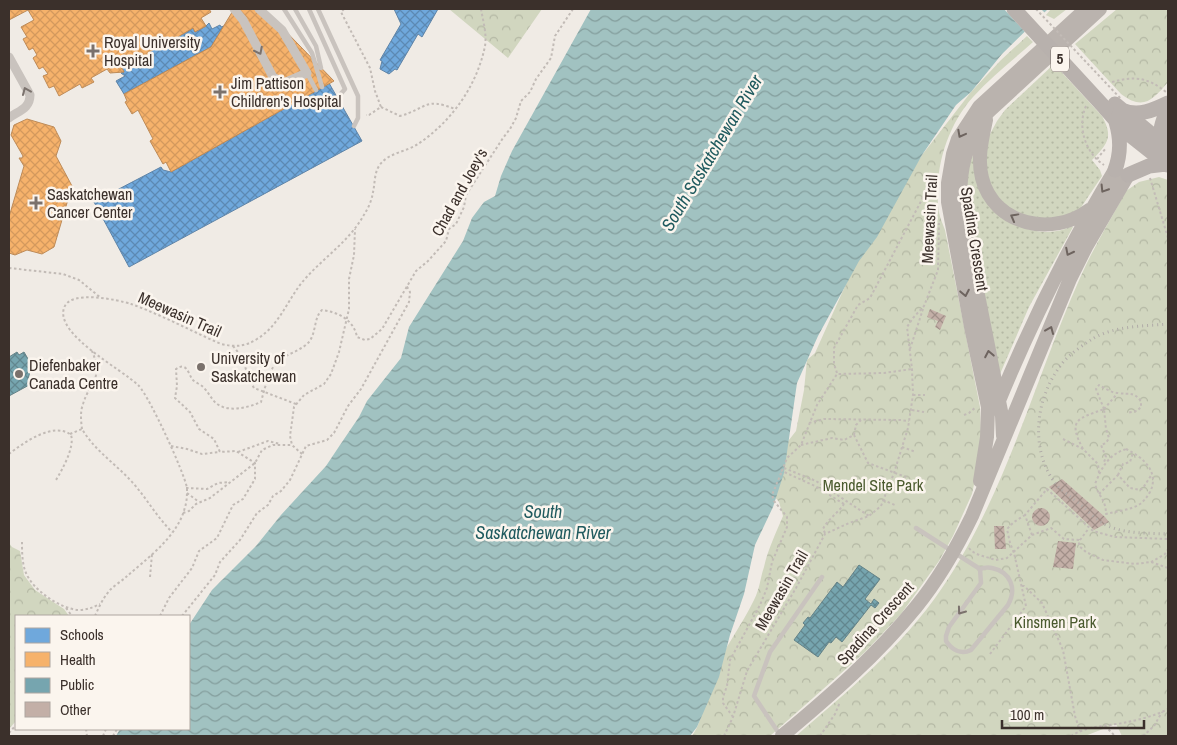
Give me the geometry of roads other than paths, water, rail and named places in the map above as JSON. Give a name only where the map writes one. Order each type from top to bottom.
[{"type":"main road","name":"5","points":[[1014,9],[1114,104],[1166,147]]},
{"type":"main road","name":"5","points":[[1025,9],[1114,104],[1116,122],[1167,165]]},
{"type":"main road","points":[[1114,104],[1124,111],[1133,113],[1155,109],[1167,97]]},
{"type":"main road","points":[[1166,147],[1160,135],[1160,128],[1168,108]]},
{"type":"main road","points":[[1116,122],[1120,150],[1117,171],[1167,165]]},
{"type":"street","points":[[234,9],[243,20],[274,78],[284,83],[307,73],[282,30],[259,9]]},
{"type":"street","name":"Spadina Crescent","points":[[1003,439],[1002,416],[967,243],[960,192],[963,159],[978,125],[988,112],[1096,9]]},
{"type":"street","name":"Spadina Crescent","points":[[987,437],[988,407],[948,202],[948,183],[953,154],[958,139],[979,107],[1096,9]]},
{"type":"street","points":[[9,57],[30,95],[30,100],[24,109],[9,118]]},
{"type":"street","points":[[988,112],[981,149],[980,165],[982,180],[988,192],[1004,211],[1025,223],[1055,225],[1078,218],[1092,208]]},
{"type":"street","name":"Spadina Crescent","points":[[972,516],[987,437],[998,402],[1038,313],[1092,208],[1117,171]]},
{"type":"street","name":"Spadina Crescent","points":[[782,736],[843,684],[881,646],[917,606],[957,553],[1070,279],[1086,247],[1117,171]]},
{"type":"lane","points":[[284,9],[312,53],[322,87]]},
{"type":"lane","points":[[295,9],[316,46],[321,68]]},
{"type":"lane","points":[[309,9],[345,89],[338,97]]},
{"type":"lane","points":[[318,9],[358,96],[358,118],[354,126]]},
{"type":"lane","points":[[307,73],[316,90]]},
{"type":"lane","points":[[916,528],[980,569],[991,567],[1007,577],[1012,587],[1012,597],[1002,614],[971,650],[968,652],[956,651],[946,642],[947,631],[981,583],[980,569]]},
{"type":"lane","points":[[782,736],[754,696],[770,652],[822,576]]},
{"type":"water","name":"South Saskatchewan River","points":[[591,9],[1048,9],[1002,54],[971,92],[956,105],[922,155],[877,237],[859,261],[818,336],[797,383],[784,473],[773,507],[755,545],[744,594],[730,635],[719,677],[697,727],[690,736],[116,736],[119,730],[190,730],[190,623],[212,590],[256,546],[281,515],[326,466],[359,417],[367,401],[401,358],[409,327],[463,241],[472,218],[484,202],[495,196],[512,151]]},
{"type":"railway","points":[[1168,324],[1130,327],[1111,331],[1094,338],[1076,350],[1064,361],[1052,378],[1041,407],[1039,423],[1041,454],[1047,469],[1060,489],[1097,519],[1115,529],[1130,532],[1168,534]]},
{"type":"place","name":"Royal University Hospital","points":[[93,51]]},
{"type":"place","name":"Jim Pattison Children's Hospital","points":[[220,92]]},
{"type":"place","name":"Saskatchewan Cancer Center","points":[[36,203]]},
{"type":"place","name":"University of Saskatchewan","points":[[201,367]]},
{"type":"place","name":"Diefenbaker Canada Centre","points":[[19,374]]},
{"type":"park label","name":"Mendel Site Park","points":[[873,485]]},
{"type":"park label","name":"Kinsmen Park","points":[[1055,622]]}]
